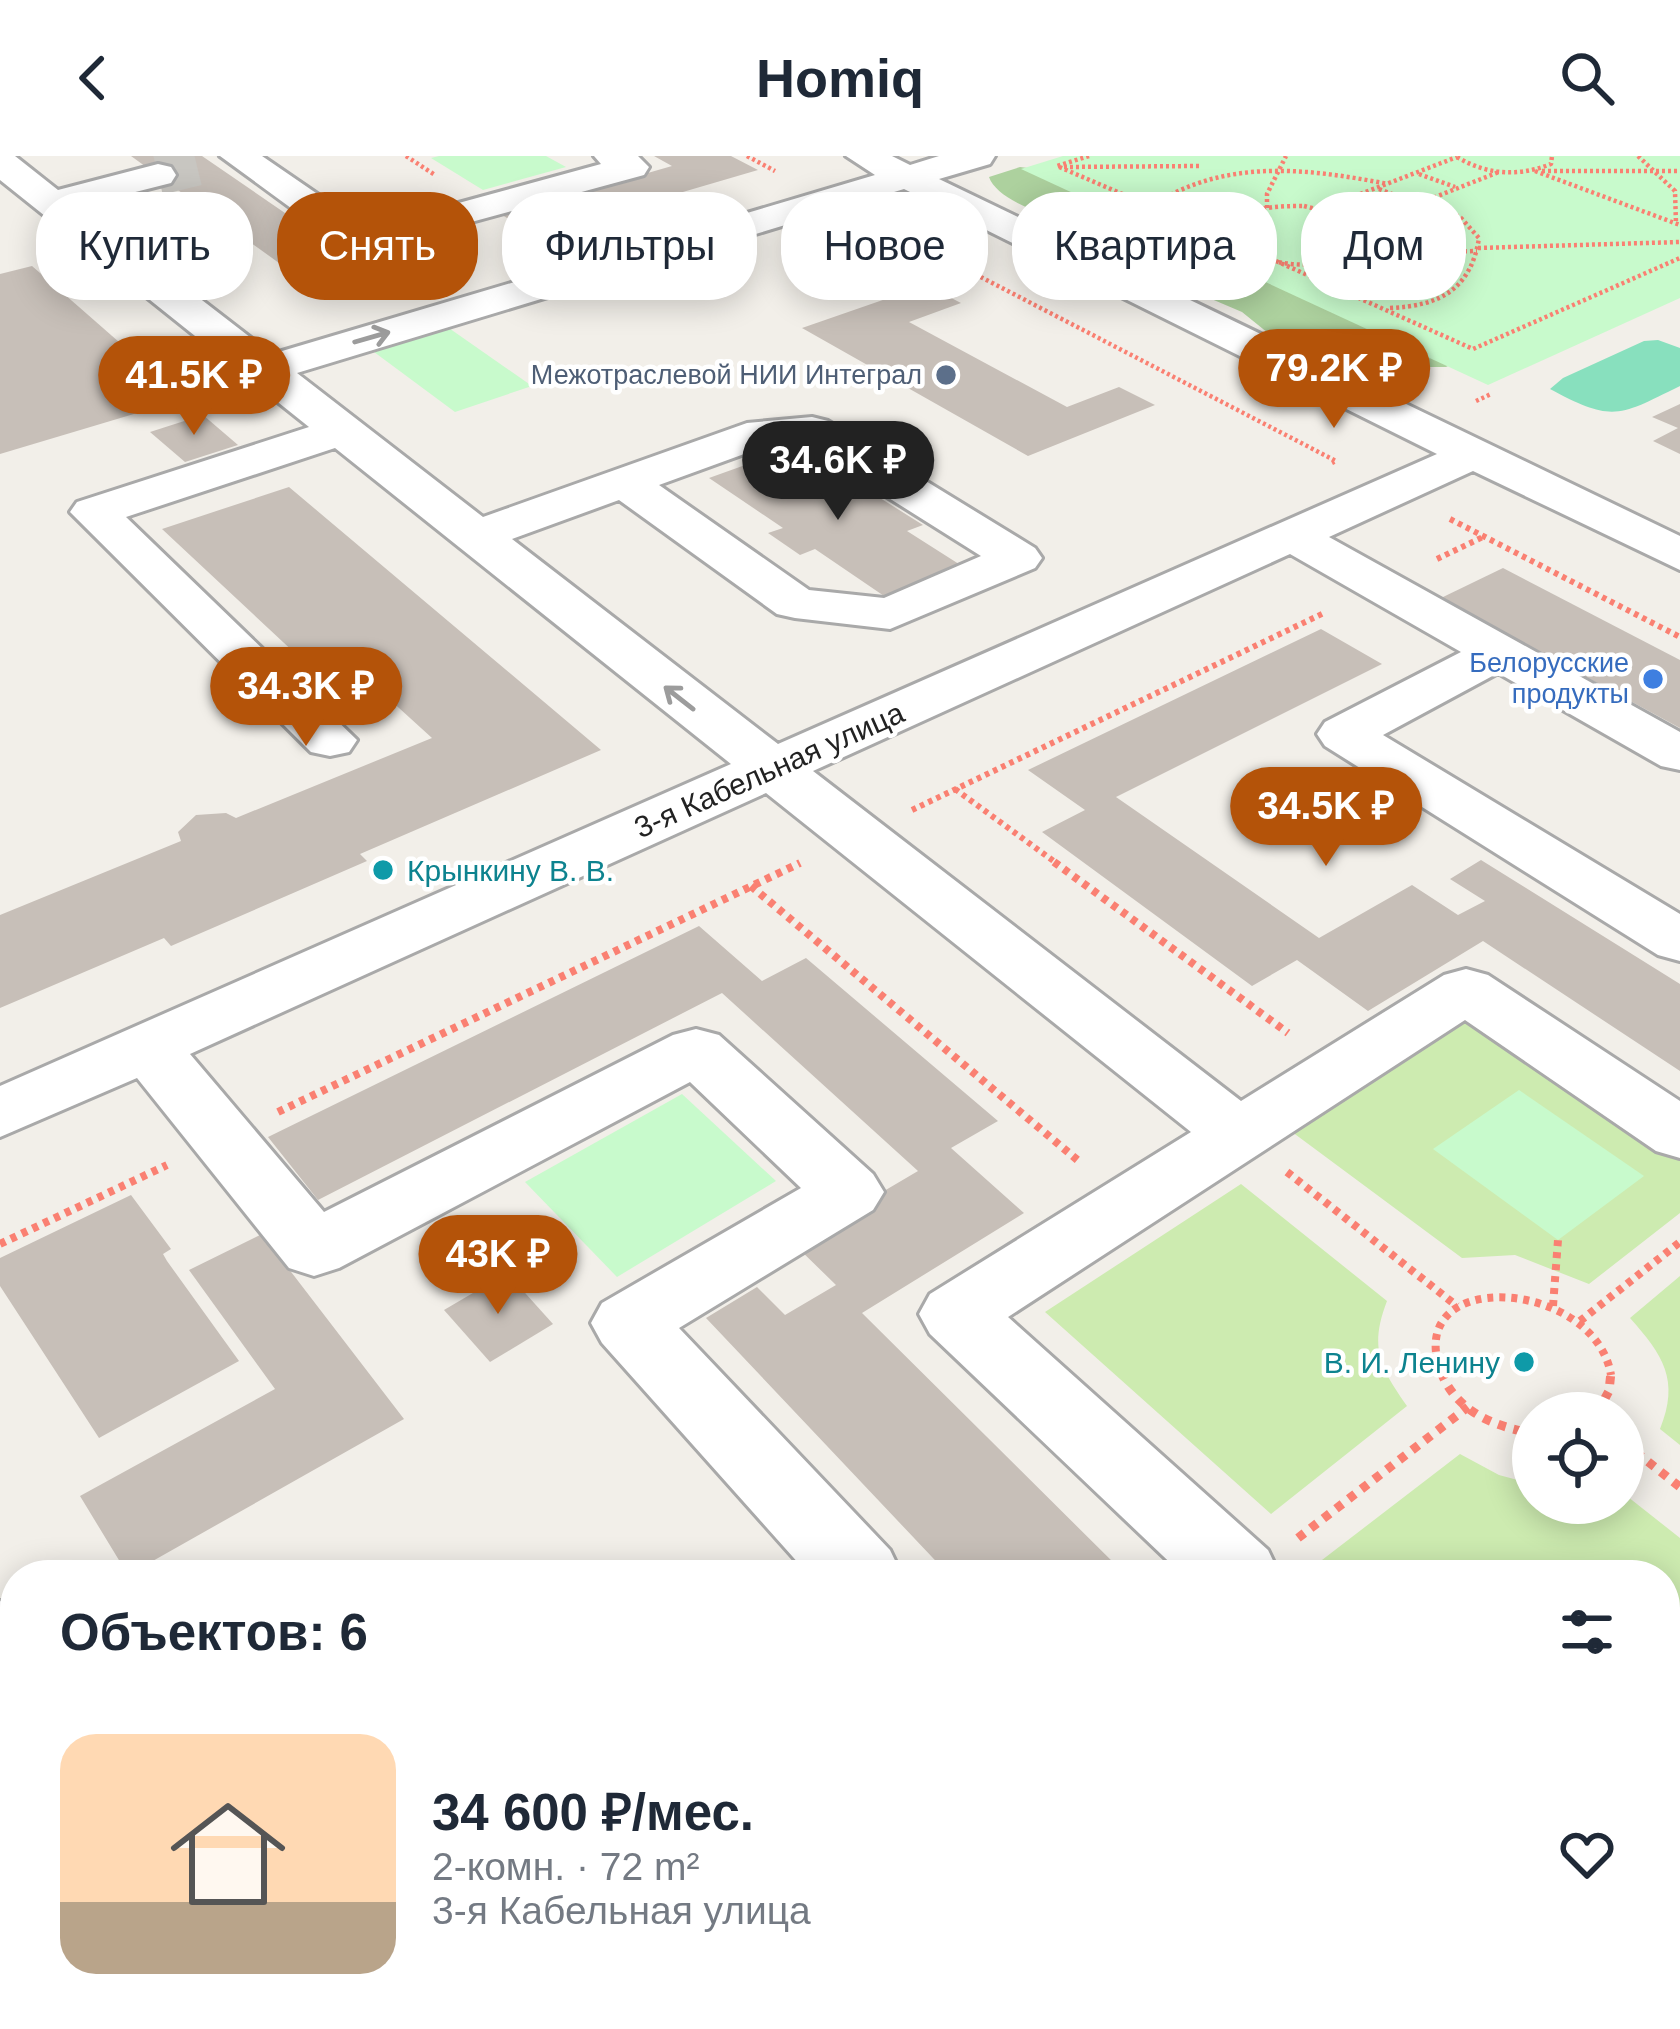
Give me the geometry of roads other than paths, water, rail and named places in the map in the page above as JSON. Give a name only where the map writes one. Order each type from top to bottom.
[{"type":"street","points":[[478,209],[631,167],[612,156]]},
{"type":"street","points":[[864,156],[1678,552]]},
{"type":"street","points":[[757,223],[977,156]]},
{"type":"street","points":[[229,158],[283,192]]},
{"type":"street","points":[[0,163],[36,192]]},
{"type":"street","points":[[92,192],[158,175]]},
{"type":"street","points":[[478,222],[501,235]]},
{"type":"street","points":[[171,300],[1238,1134]]},
{"type":"street","points":[[260,371],[502,300]]},
{"type":"street","points":[[473,537],[624,482],[764,432],[812,430],[1018,558],[890,614],[795,603],[624,482]]},
{"type":"street","points":[[330,740],[94,512],[338,432]]},
{"type":"street","name":"3-я Кабельная улица","points":[[0,1113],[1472,455]]},
{"type":"street","points":[[1292,535],[1680,754]]},
{"type":"street","points":[[1497,653],[1344,734],[1680,941]]},
{"type":"street","points":[[1262,1560],[956,1314],[1466,990],[1680,1134]]},
{"type":"street","points":[[148,1047],[314,1249],[696,1051],[849,1192],[628,1323],[847,1560]]},
{"type":"tunnel","points":[[158,175],[211,162]]},
{"type":"place","name":"Межотраслевой НИИ Интеграл","points":[[946,375]]},
{"type":"place","name":"Белорусские продукты","points":[[1653,679]]},
{"type":"place","name":"Крынкину В. В.","points":[[383,870]]},
{"type":"place","name":"В. И. Ленину","points":[[1524,1362]]}]
